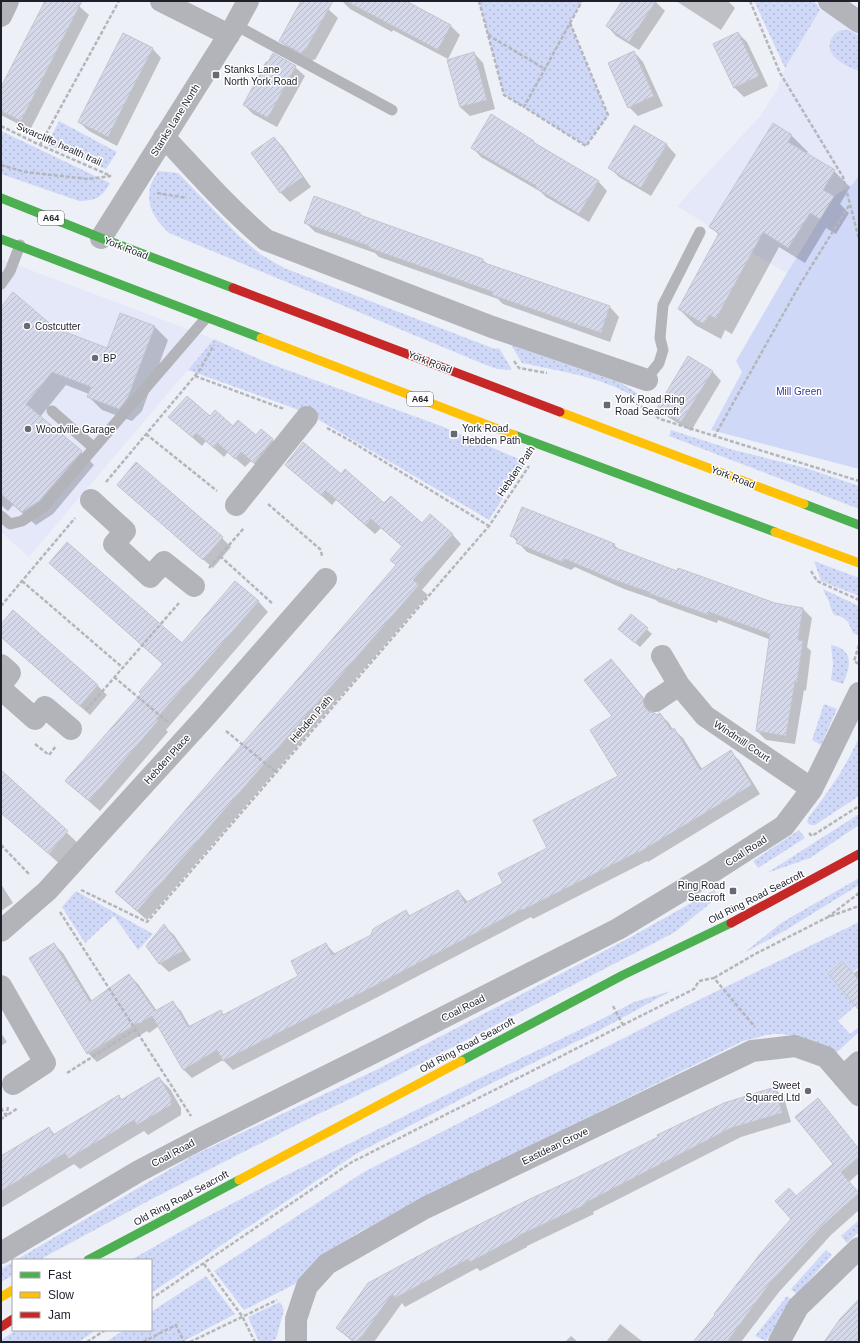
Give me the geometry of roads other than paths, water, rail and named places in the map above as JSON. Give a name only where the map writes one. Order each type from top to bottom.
[{"type":"main road","name":"York Road","points":[[1,198],[101,238],[859,524]]},
{"type":"main road","name":"A64","points":[[1,239],[543,446],[859,563]]},
{"type":"main road","name":"Old Ring Road Seacroft","points":[[90,1259],[616,979],[736,921],[859,854]]},
{"type":"main road","points":[[1,1297],[12,1291]]},
{"type":"main road","points":[[1,1327],[12,1320]]},
{"type":"street","points":[[1,16],[8,1]]},
{"type":"street","points":[[161,1],[232,30]]},
{"type":"street","name":"Stanks Lane North","points":[[101,238],[232,30],[248,1]]},
{"type":"street","points":[[830,1],[859,22]]},
{"type":"street","points":[[164,137],[252,229],[266,240],[492,326],[647,380]]},
{"type":"street","points":[[236,505],[307,417]]},
{"type":"street","points":[[90,500],[125,531],[114,544],[150,577],[164,562],[194,586]]},
{"type":"street","name":"Hebden Place","points":[[1,931],[53,885],[207,715],[326,579]]},
{"type":"street","name":"Windmill Court","points":[[662,656],[679,685],[705,716],[812,789]]},
{"type":"street","points":[[1,665],[10,673],[1,685]]},
{"type":"street","points":[[655,701],[679,685]]},
{"type":"street","points":[[1,689],[35,720],[45,707],[71,729]]},
{"type":"street","name":"Coal Road","points":[[1,1253],[139,1171],[618,929],[716,870],[784,826],[812,789],[859,693]]},
{"type":"street","points":[[1,986],[45,1063],[13,1084]]},
{"type":"street","name":"Eastdean Grove","points":[[296,1342],[296,1319],[307,1286],[326,1264],[426,1208],[752,1051],[795,1046],[826,1057],[859,1095]]},
{"type":"street","points":[[843,1076],[859,1062]]},
{"type":"street","points":[[779,1342],[798,1307],[859,1248]]},
{"type":"lane","points":[[232,30],[392,110]]},
{"type":"lane","points":[[647,380],[660,363],[663,350],[660,338],[663,305],[700,232]]},
{"type":"lane","points":[[1,284],[10,270],[20,245]]},
{"type":"lane","points":[[1,516],[10,524],[22,521],[44,506],[206,318]]},
{"type":"lane","points":[[52,411],[94,448]]},
{"type":"place","name":"Stanks Lane North York Road","points":[[216,75]]},
{"type":"place","name":"Costcutter","points":[[27,326]]},
{"type":"place","name":"BP","points":[[95,358]]},
{"type":"place","name":"York Road Ring Road Seacroft","points":[[607,405]]},
{"type":"place","name":"Woodville Garage","points":[[28,429]]},
{"type":"place","name":"York Road Hebden Path","points":[[454,434]]},
{"type":"place","name":"Ring Road Seacroft","points":[[733,891]]},
{"type":"place","name":"Sweet Squared Ltd","points":[[808,1091]]},
{"type":"park label","name":"Mill Green","points":[[799,391]]}]
